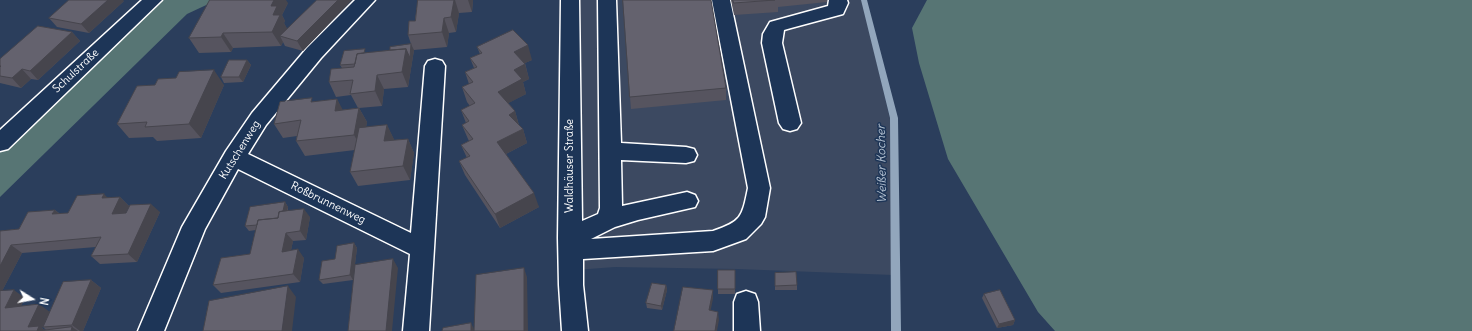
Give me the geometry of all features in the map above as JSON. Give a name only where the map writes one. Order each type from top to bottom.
[{"type":"street","name":"Schulstraße","points":[[0,143],[153,0]]},
{"type":"street","name":"Kutschenweg","points":[[153,330],[194,227],[234,157],[259,119],[314,53],[366,0]]},
{"type":"street","name":"Waldhäuser Straße","points":[[570,0],[571,285],[574,331]]},
{"type":"street","points":[[607,0],[611,208],[608,220]]},
{"type":"street","points":[[571,244],[681,244],[713,241],[738,232],[753,217],[759,188],[721,0]]},
{"type":"street","points":[[790,123],[772,43],[773,34],[777,26],[836,10],[839,3],[838,0]]},
{"type":"street","points":[[416,331],[435,66]]},
{"type":"street","points":[[610,151],[686,155]]},
{"type":"street","name":"Roßbrunnenweg","points":[[234,157],[422,250]]},
{"type":"street","points":[[571,244],[608,220],[687,200]]},
{"type":"street","points":[[746,302],[747,331]]},
{"type":"shaded area","points":[[573,0],[862,0],[890,119],[893,275],[737,269],[615,267],[575,270]]},
{"type":"green space","points":[[160,0],[217,0],[187,14],[0,197],[0,152]]},
{"type":"green space","points":[[927,0],[1472,0],[1472,331],[1055,331],[1038,312],[948,159],[919,63],[912,28]]},
{"type":"building","points":[[69,0],[108,0],[81,24],[49,18]]},
{"type":"building","points":[[210,0],[274,0],[271,6],[277,6],[273,15],[280,15],[272,32],[223,33],[221,37],[189,38]]},
{"type":"building","points":[[317,0],[338,0],[297,41],[280,36]]},
{"type":"building","points":[[418,0],[454,0],[451,17],[444,18],[442,32],[408,35],[409,21],[415,21]]},
{"type":"building","points":[[623,0],[711,0],[726,88],[630,97]]},
{"type":"building","points":[[733,0],[775,0],[734,3]]},
{"type":"building","points":[[38,26],[72,32],[30,71],[22,69],[12,78],[0,76],[0,59]]},
{"type":"building","points":[[513,30],[528,45],[514,52],[525,64],[514,70],[522,79],[498,92],[515,111],[509,115],[523,129],[497,142],[534,193],[495,214],[459,161],[470,156],[461,145],[473,139],[462,125],[469,121],[461,110],[475,103],[462,87],[473,82],[465,72],[477,67],[470,58],[482,53],[477,47]]},
{"type":"building","points":[[411,44],[410,58],[406,49],[390,50],[390,47]]},
{"type":"building","points":[[365,49],[364,53],[357,54],[355,64],[340,65],[344,51]]},
{"type":"building","points":[[406,49],[402,72],[377,75],[375,91],[350,94],[353,80],[329,82],[331,69],[354,67],[357,54]]},
{"type":"building","points":[[229,60],[247,60],[239,77],[221,77]]},
{"type":"building","points":[[214,70],[189,124],[145,127],[147,122],[117,124],[137,86],[155,85],[158,79],[176,78],[179,72]]},
{"type":"building","points":[[312,98],[311,102],[337,99],[335,111],[359,108],[354,135],[296,141],[301,120],[274,124],[280,102]]},
{"type":"building","points":[[387,125],[384,141],[408,139],[403,166],[350,172],[359,128]]},
{"type":"building","points":[[104,194],[102,198],[120,197],[112,214],[126,213],[130,205],[151,204],[128,254],[91,256],[101,237],[11,245],[0,266],[0,231],[19,229],[28,212],[55,210],[52,214],[68,213],[77,196]]},
{"type":"building","points":[[285,202],[283,211],[279,212],[278,218],[258,220],[257,225],[245,226],[250,207]]},
{"type":"building","points":[[304,209],[300,231],[286,233],[282,252],[298,249],[293,274],[213,285],[221,258],[250,254],[258,220],[278,218],[279,212]]},
{"type":"building","points":[[354,243],[350,275],[319,280],[322,261],[335,259],[337,246]]},
{"type":"building","points":[[393,259],[386,331],[348,331],[355,265]]},
{"type":"building","points":[[524,268],[524,331],[474,331],[476,275]]},
{"type":"building","points":[[718,270],[735,270],[735,289],[718,289]]},
{"type":"building","points":[[796,272],[797,285],[775,286],[775,273]]},
{"type":"building","points":[[91,280],[72,325],[43,327],[63,282]]},
{"type":"building","points":[[652,283],[666,285],[661,306],[646,303]]},
{"type":"building","points":[[288,286],[282,331],[203,331],[209,301]]},
{"type":"building","points":[[683,287],[713,290],[709,310],[718,312],[715,331],[674,331]]},
{"type":"building","points":[[14,290],[5,308],[39,304],[28,327],[39,326],[37,331],[0,331],[0,291]]},
{"type":"building","points":[[1000,290],[1015,320],[999,324],[984,294]]},
{"type":"building","points":[[471,323],[471,331],[442,331],[443,328]]},
{"type":"building","points":[[72,327],[71,331],[38,331]]},
{"type":"waterway","name":"Weißer Kocher","points":[[864,0],[894,118],[896,331]]}]
